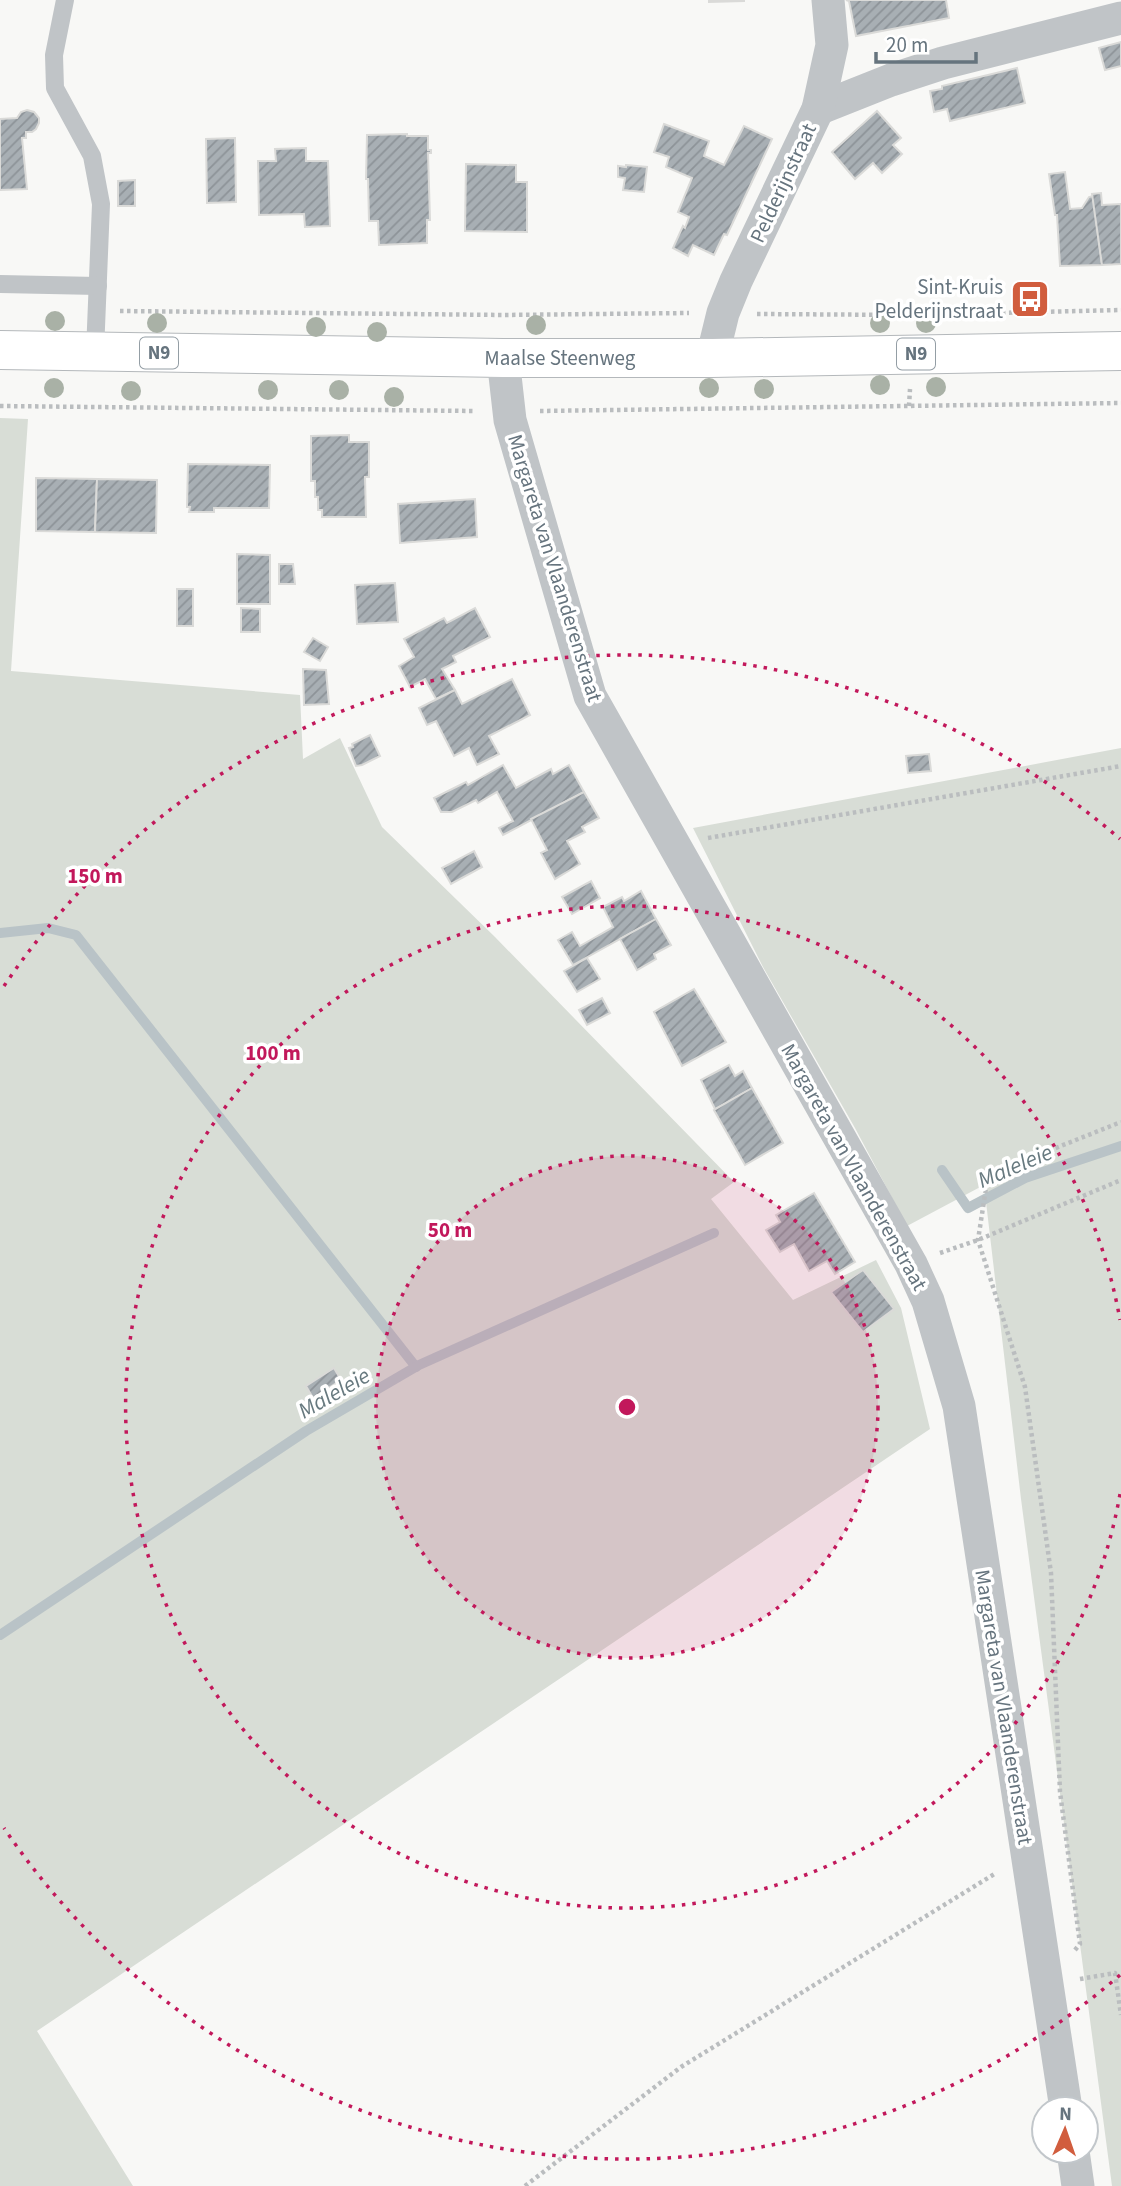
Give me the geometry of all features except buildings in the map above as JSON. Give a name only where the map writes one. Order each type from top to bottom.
[{"type":"main road","name":"Maalse Steenweg","points":[[0,350],[503,358],[712,358],[1121,351]]},
{"type":"street","points":[[818,109],[832,45],[828,0]]},
{"type":"street","name":"Pelderijnstraat","points":[[712,358],[723,313],[818,109],[943,63],[1121,18]]},
{"type":"street","name":"Margareta van Vlaanderenstraat","points":[[503,358],[508,412],[590,696],[911,1264],[928,1301],[959,1406],[1064,2095]]},
{"type":"street","points":[[1075,2165],[1078,2186]]},
{"type":"lane","points":[[65,0],[54,55],[55,89],[92,156],[101,204],[95,352]]},
{"type":"lane","points":[[0,284],[98,286]]},
{"type":"path","points":[[97,310],[909,315],[1121,310]]},
{"type":"path","points":[[0,406],[508,412],[1121,403]]},
{"type":"path","points":[[674,844],[1121,766]]},
{"type":"path","points":[[1048,1983],[1080,1944],[1060,1792],[1051,1573],[1025,1387],[978,1240],[988,1175],[1121,1122]]},
{"type":"path","points":[[911,1264],[978,1240],[1121,1180]]},
{"type":"path","points":[[525,2186],[681,2067],[1027,1854]]},
{"type":"path","points":[[1048,1983],[1115,1973],[1121,2015]]},
{"type":"shaded area","points":[[0,418],[28,419],[11,671],[300,695],[303,759],[340,738],[382,827],[495,937],[734,1182],[711,1199],[793,1300],[876,1260],[901,1308],[930,1429],[37,2031],[133,2186],[0,2186]]},
{"type":"shaded area","points":[[1121,748],[1121,2186],[1112,2186],[1021,1499],[984,1185],[907,1226],[855,1128],[763,967],[693,828]]},
{"type":"waterway","points":[[0,933],[48,928],[76,935],[416,1367]]},
{"type":"waterway","name":"Maleleie","points":[[942,1170],[968,1208],[1025,1178],[1121,1146]]},
{"type":"waterway","name":"Maleleie","points":[[0,1635],[306,1431],[419,1365],[714,1233]]},
{"type":"place","name":"Sint-Kruis Pelderijnstraat","points":[[1030,299]]}]
